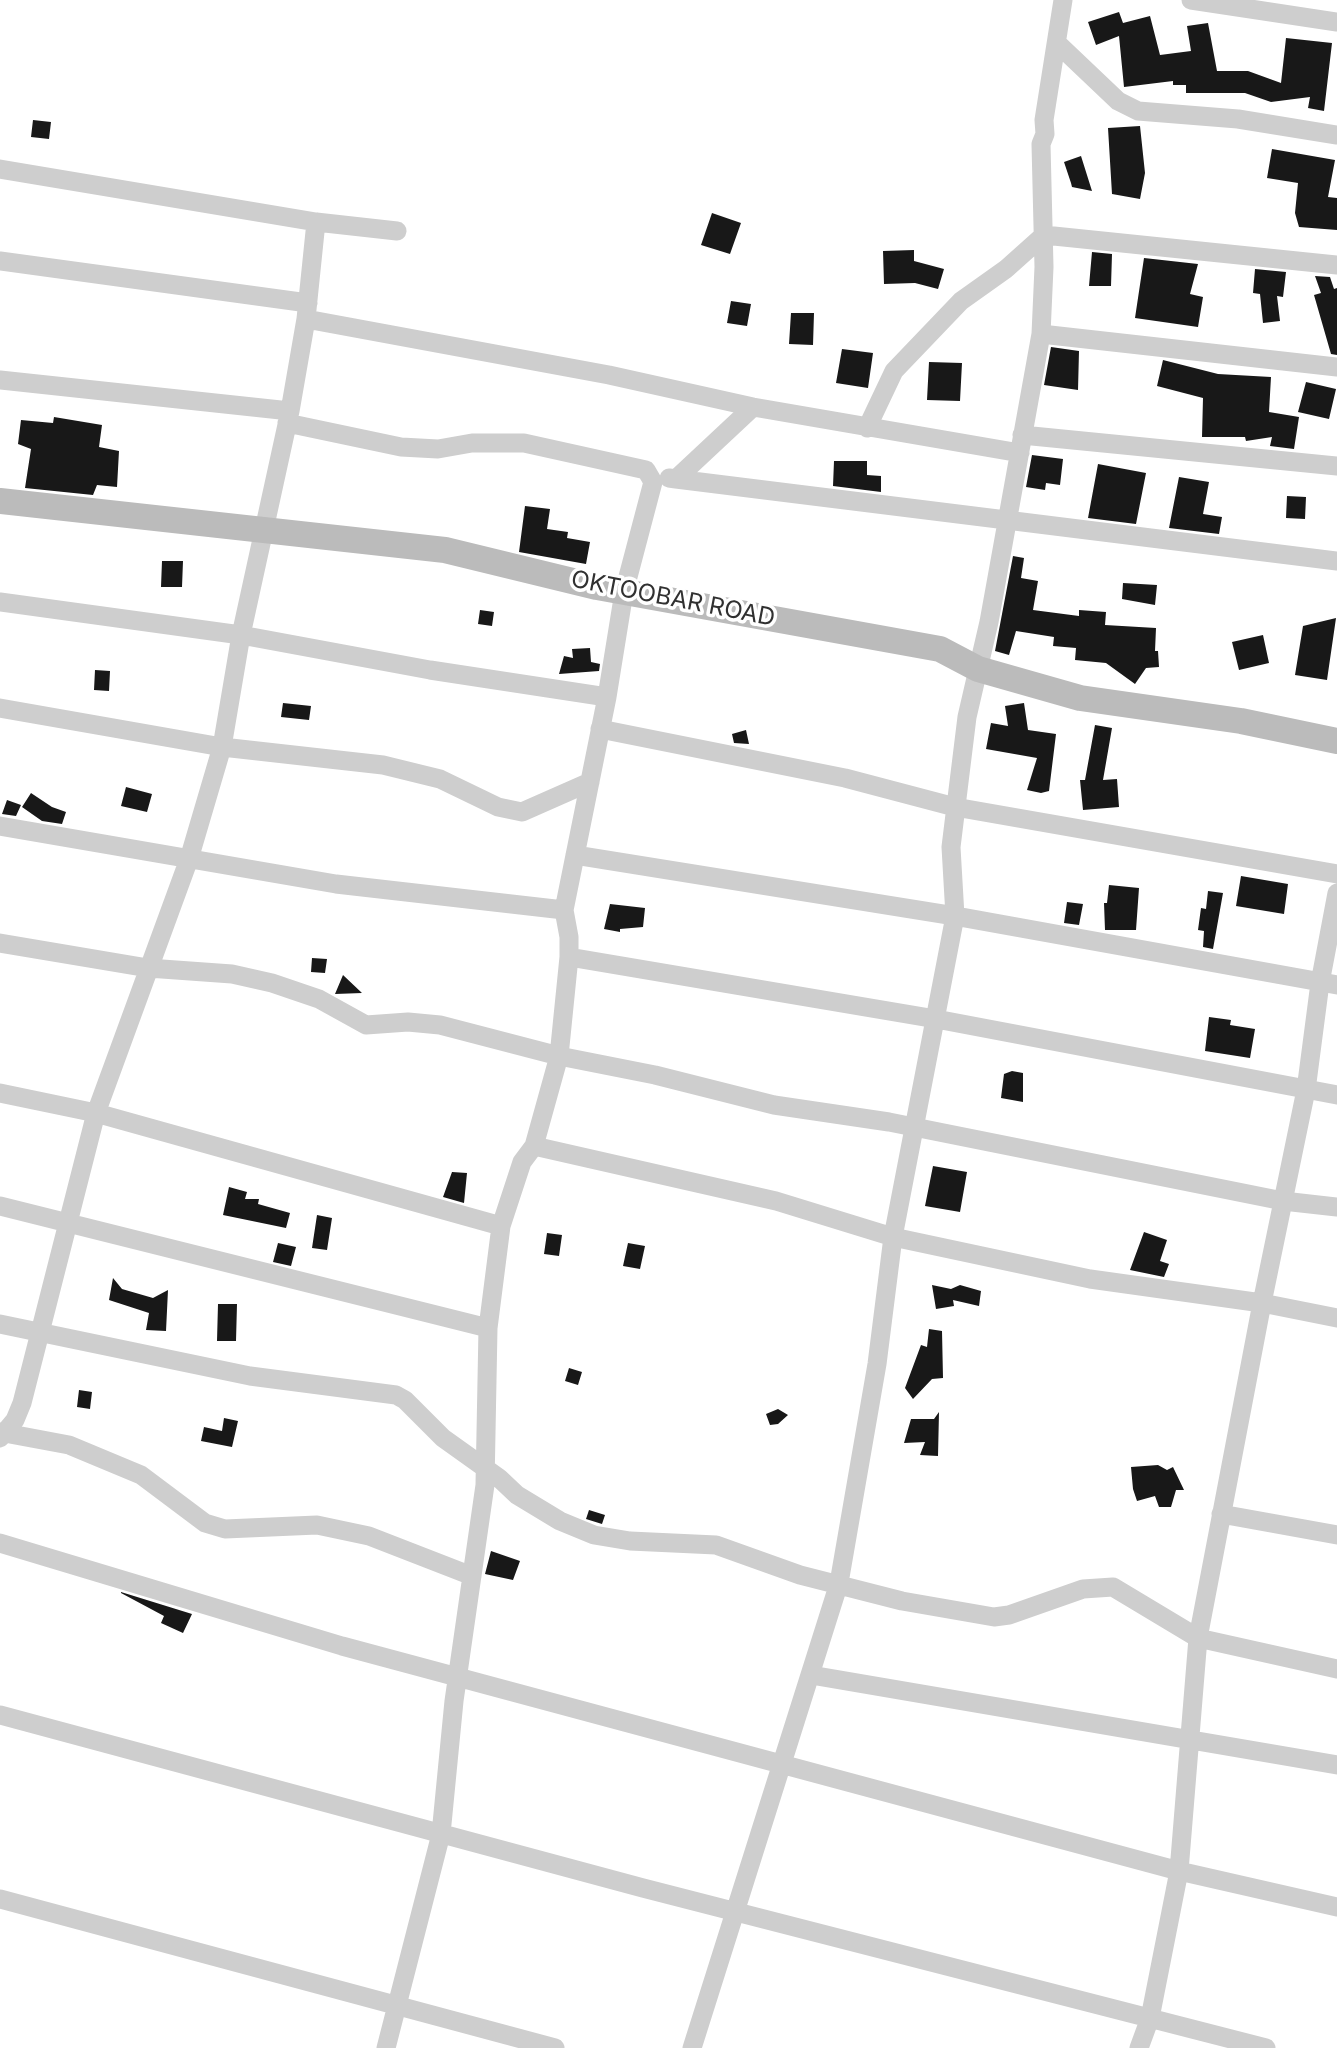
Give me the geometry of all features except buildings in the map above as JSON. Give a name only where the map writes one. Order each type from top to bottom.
[{"type":"street","points":[[692,2048],[839,1583],[877,1364],[893,1237],[955,916],[951,847],[967,717],[1041,334],[1044,235],[1041,144],[1063,0]]},
{"type":"street","points":[[1191,0],[1337,22]]},
{"type":"street","points":[[1058,44],[1118,101],[1138,111],[1238,118],[1337,135]]},
{"type":"street","points":[[0,169],[316,222],[397,231]]},
{"type":"street","points":[[1,1434],[15,1420],[22,1402],[96,1113],[189,859],[222,747],[241,635],[289,417],[307,311],[316,222]]},
{"type":"street","points":[[867,428],[894,371],[961,301],[1006,269],[1044,235],[1337,265]]},
{"type":"street","points":[[0,261],[307,311],[752,407],[867,428],[1021,444],[1337,466]]},
{"type":"street","points":[[1041,334],[1337,367]]},
{"type":"street","points":[[0,380],[289,417],[401,447],[438,449],[472,443],[524,443],[617,461],[646,470],[651,475],[676,479],[1337,561]]},
{"type":"street","points":[[676,479],[752,407]]},
{"type":"street","points":[[386,2048],[399,2006],[440,1834],[457,1677],[486,1470],[488,1328],[501,1226],[522,1162],[534,1146],[559,1056],[569,957],[569,937],[564,910],[607,698],[624,592],[651,491],[651,475]]},
{"type":"street","name":"OKTOOBAR ROAD","points":[[0,501],[266,528],[445,550],[624,592],[940,649],[978,669],[1080,698],[1241,721],[1337,741]]},
{"type":"street","points":[[0,602],[241,635],[430,670],[607,698]]},
{"type":"street","points":[[0,708],[222,747],[383,765],[440,779],[498,807],[522,812],[590,782]]},
{"type":"street","points":[[600,729],[845,778],[956,807],[1337,874]]},
{"type":"street","points":[[0,826],[336,884],[564,910]]},
{"type":"street","points":[[575,855],[955,916],[1329,984]]},
{"type":"street","points":[[1139,2048],[1150,2018],[1179,1871],[1198,1639],[1262,1303],[1329,984],[1337,892]]},
{"type":"street","points":[[0,943],[148,968],[232,974],[272,983],[319,999],[366,1025],[408,1022],[440,1025],[559,1056],[655,1075],[774,1105],[913,1129],[1283,1201],[1337,1207]]},
{"type":"street","points":[[569,957],[936,1019],[1337,1096]]},
{"type":"street","points":[[0,1093],[96,1113],[501,1226]]},
{"type":"street","points":[[534,1146],[776,1201],[893,1237],[1090,1279],[1262,1303],[1337,1318]]},
{"type":"street","points":[[0,1206],[488,1328]]},
{"type":"street","points":[[0,1324],[250,1376],[396,1395],[405,1400],[443,1438],[486,1470],[550,1514],[594,1535],[630,1541],[716,1545],[800,1575],[902,1601],[994,1617],[1009,1615],[1083,1589],[1113,1587],[1198,1639],[1337,1669]]},
{"type":"street","points":[[1,1434],[69,1445],[141,1475],[205,1523],[225,1529],[317,1525],[369,1536],[472,1576]]},
{"type":"street","points":[[1222,1514],[1337,1535]]},
{"type":"street","points":[[0,1543],[342,1646],[1179,1871],[1337,1907]]},
{"type":"street","points":[[811,1675],[1337,1765]]},
{"type":"street","points":[[0,1715],[736,1912],[1266,2048]]},
{"type":"street","points":[[0,1899],[555,2048]]}]
